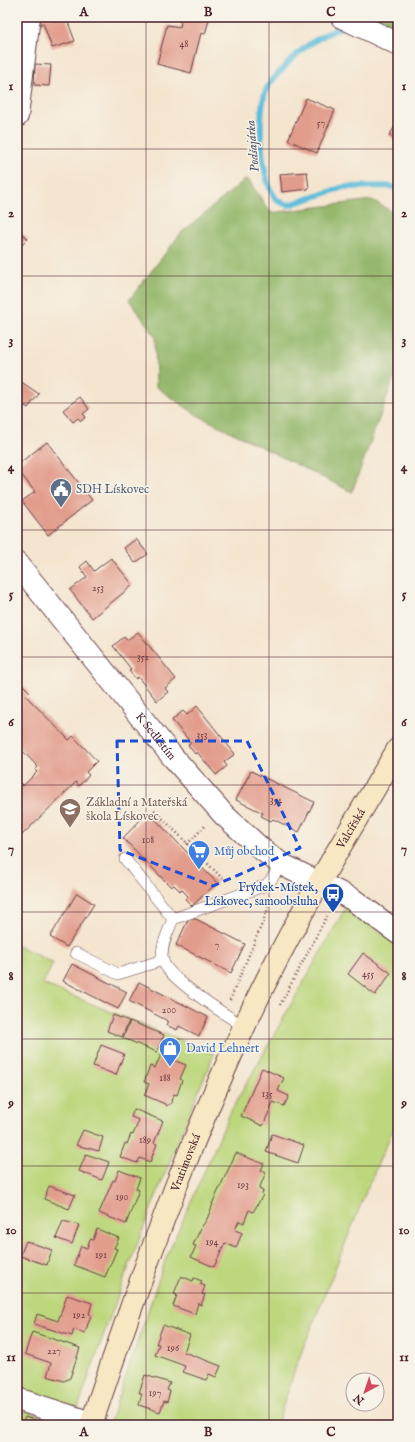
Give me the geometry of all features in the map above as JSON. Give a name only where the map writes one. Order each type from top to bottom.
[{"type":"main road","name":"Valcířská","points":[[303,910],[398,749]]},
{"type":"main road","name":"Vratimovská","points":[[91,1424],[157,1235],[207,1111],[244,1027],[303,910]]},
{"type":"street","points":[[17,116],[29,17]]},
{"type":"street","points":[[342,17],[398,44]]},
{"type":"street","name":"K Sedlištím","points":[[17,563],[136,711],[202,790],[245,835],[281,864],[352,899],[398,933]]},
{"type":"street","points":[[17,1399],[91,1424]]},
{"type":"lane","points":[[125,859],[173,919]]},
{"type":"lane","points":[[173,919],[266,885],[281,864]]},
{"type":"lane","points":[[173,919],[163,948],[163,960],[172,974],[184,985],[244,1027]]},
{"type":"lane","points":[[76,953],[118,974],[163,960]]},
{"type":"path","points":[[186,844],[206,825]]},
{"type":"path","points":[[224,1013],[267,912],[270,896],[266,885]]},
{"type":"path","points":[[280,1006],[339,893]]},
{"type":"highlighted area","points":[[117,741],[247,741],[300,848],[213,886],[120,850]]},
{"type":"green space","points":[[368,17],[398,17],[398,31],[390,26]]},
{"type":"green space","points":[[247,178],[271,213],[372,200],[398,215],[398,367],[352,492],[197,415],[156,387],[155,336],[129,300],[181,233]]},
{"type":"green space","points":[[346,907],[398,945],[398,1118],[367,1189],[296,1366],[277,1425],[109,1425],[166,1258],[231,1111]]},
{"type":"green space","points":[[17,945],[53,963],[43,984],[214,1054],[142,1233],[76,1414],[17,1394]]},
{"type":"green space","points":[[17,1408],[69,1425],[17,1425]]},
{"type":"building","points":[[35,17],[66,17],[75,41],[52,48],[43,23],[38,25]]},
{"type":"building","points":[[179,17],[207,17],[209,20],[205,34],[201,33],[191,73],[157,64],[167,25],[180,27],[181,22],[178,20]]},
{"type":"building","points":[[35,64],[51,65],[49,86],[34,85]]},
{"type":"building","points":[[306,98],[335,110],[317,153],[288,140]]},
{"type":"building","points":[[398,124],[398,142],[389,135]]},
{"type":"building","points":[[307,172],[309,189],[282,192],[280,174]]},
{"type":"building","points":[[17,229],[28,239],[17,250]]},
{"type":"building","points":[[17,379],[39,394],[28,408],[17,401]]},
{"type":"building","points":[[80,397],[89,409],[83,414],[86,417],[81,421],[78,418],[73,422],[63,410]]},
{"type":"building","points":[[47,442],[92,500],[48,535],[22,501],[35,492],[17,469],[17,465]]},
{"type":"building","points":[[136,539],[148,554],[135,563],[124,548]]},
{"type":"building","points":[[111,558],[133,585],[92,618],[70,590],[87,577],[80,567],[87,561],[94,571]]},
{"type":"building","points":[[138,632],[176,679],[165,688],[168,692],[157,701],[138,677],[136,679],[129,671],[131,669],[113,646],[124,637],[127,640]]},
{"type":"building","points":[[17,679],[30,692],[26,696],[69,740],[73,736],[97,761],[86,772],[89,775],[79,786],[76,782],[20,837],[17,832],[17,785],[19,782],[23,786],[37,772],[35,770],[38,767],[17,745]]},
{"type":"building","points":[[197,706],[235,754],[224,762],[227,766],[216,775],[197,752],[195,754],[188,745],[191,743],[172,720],[183,711],[187,715]]},
{"type":"building","points":[[251,771],[314,802],[299,832],[273,819],[271,821],[261,816],[263,813],[236,800]]},
{"type":"building","points":[[148,812],[217,883],[192,906],[185,899],[188,896],[181,889],[180,891],[174,885],[171,887],[123,838]]},
{"type":"building","points":[[77,893],[94,904],[67,947],[50,937]]},
{"type":"building","points":[[190,916],[245,944],[231,973],[176,945]]},
{"type":"building","points":[[363,953],[391,973],[375,995],[348,974]]},
{"type":"building","points":[[72,964],[127,992],[118,1009],[63,981]]},
{"type":"building","points":[[139,982],[208,1017],[199,1036],[179,1026],[177,1030],[166,1025],[168,1021],[129,1001]]},
{"type":"building","points":[[113,1015],[129,1021],[122,1037],[107,1031]]},
{"type":"building","points":[[130,1021],[164,1035],[157,1052],[123,1038]]},
{"type":"building","points":[[101,1045],[124,1054],[116,1075],[93,1066]]},
{"type":"building","points":[[161,1055],[186,1065],[180,1079],[182,1080],[177,1095],[174,1094],[171,1101],[172,1103],[166,1106],[165,1104],[144,1095],[149,1084],[144,1082],[150,1066],[155,1068]]},
{"type":"building","points":[[262,1068],[284,1078],[278,1091],[289,1096],[284,1106],[273,1102],[263,1126],[241,1116]]},
{"type":"building","points":[[134,1109],[163,1121],[154,1143],[157,1144],[150,1162],[140,1158],[137,1163],[120,1157],[125,1143],[127,1144],[131,1134],[133,1135],[139,1120],[131,1117]]},
{"type":"building","points":[[83,1130],[103,1137],[99,1151],[76,1145]]},
{"type":"building","points":[[272,1134],[304,1145],[298,1163],[266,1152]]},
{"type":"building","points":[[236,1153],[264,1164],[261,1170],[266,1172],[259,1189],[263,1191],[263,1195],[253,1212],[249,1210],[244,1223],[239,1221],[235,1230],[242,1233],[236,1248],[225,1243],[214,1267],[191,1257],[196,1246],[193,1245],[207,1219],[212,1204]]},
{"type":"building","points":[[86,1154],[109,1162],[102,1180],[79,1171]]},
{"type":"building","points":[[119,1170],[140,1178],[136,1189],[139,1190],[126,1224],[99,1213],[113,1180],[115,1181]]},
{"type":"building","points":[[49,1186],[75,1195],[69,1209],[44,1199]]},
{"type":"building","points":[[63,1221],[79,1225],[72,1244],[56,1238]]},
{"type":"building","points":[[97,1229],[119,1238],[114,1248],[117,1249],[105,1277],[74,1265],[81,1246],[87,1248],[90,1239],[93,1240]]},
{"type":"building","points":[[26,1241],[52,1250],[47,1265],[20,1256]]},
{"type":"building","points":[[181,1276],[193,1281],[194,1278],[202,1281],[200,1284],[205,1286],[202,1294],[205,1295],[201,1305],[198,1303],[195,1314],[173,1306],[177,1295],[174,1294]]},
{"type":"building","points":[[67,1295],[92,1303],[89,1314],[91,1315],[85,1333],[74,1329],[72,1336],[34,1324],[37,1314],[58,1321]]},
{"type":"building","points":[[163,1325],[190,1335],[184,1352],[221,1366],[216,1377],[209,1374],[206,1380],[183,1372],[185,1366],[155,1355],[159,1344],[156,1344]]},
{"type":"building","points":[[32,1332],[80,1348],[70,1378],[64,1381],[47,1376],[51,1363],[25,1354]]},
{"type":"building","points":[[145,1375],[170,1383],[167,1390],[170,1391],[167,1402],[164,1401],[160,1412],[139,1405],[142,1393],[139,1393]]},
{"type":"building","points":[[25,1417],[49,1425],[22,1425]]},
{"type":"waterway","name":"Podšajárka","points":[[347,25],[327,34],[303,49],[288,63],[268,86],[264,96],[262,109],[261,141],[265,173],[269,186],[278,201],[289,205],[344,187],[390,186],[398,189]]},
{"type":"place","name":"SDH Lískovec","points":[[61,508]]},
{"type":"place","name":"Základní a Mateřská škola Lískovec","points":[[70,828]]},
{"type":"place","name":"Můj obchod","points":[[199,870]]},
{"type":"place","name":"Frýdek-Místek, Lískovec, samoobsluha","points":[[333,914]]},
{"type":"place","name":"David Lehnert","points":[[170,1068]]}]
